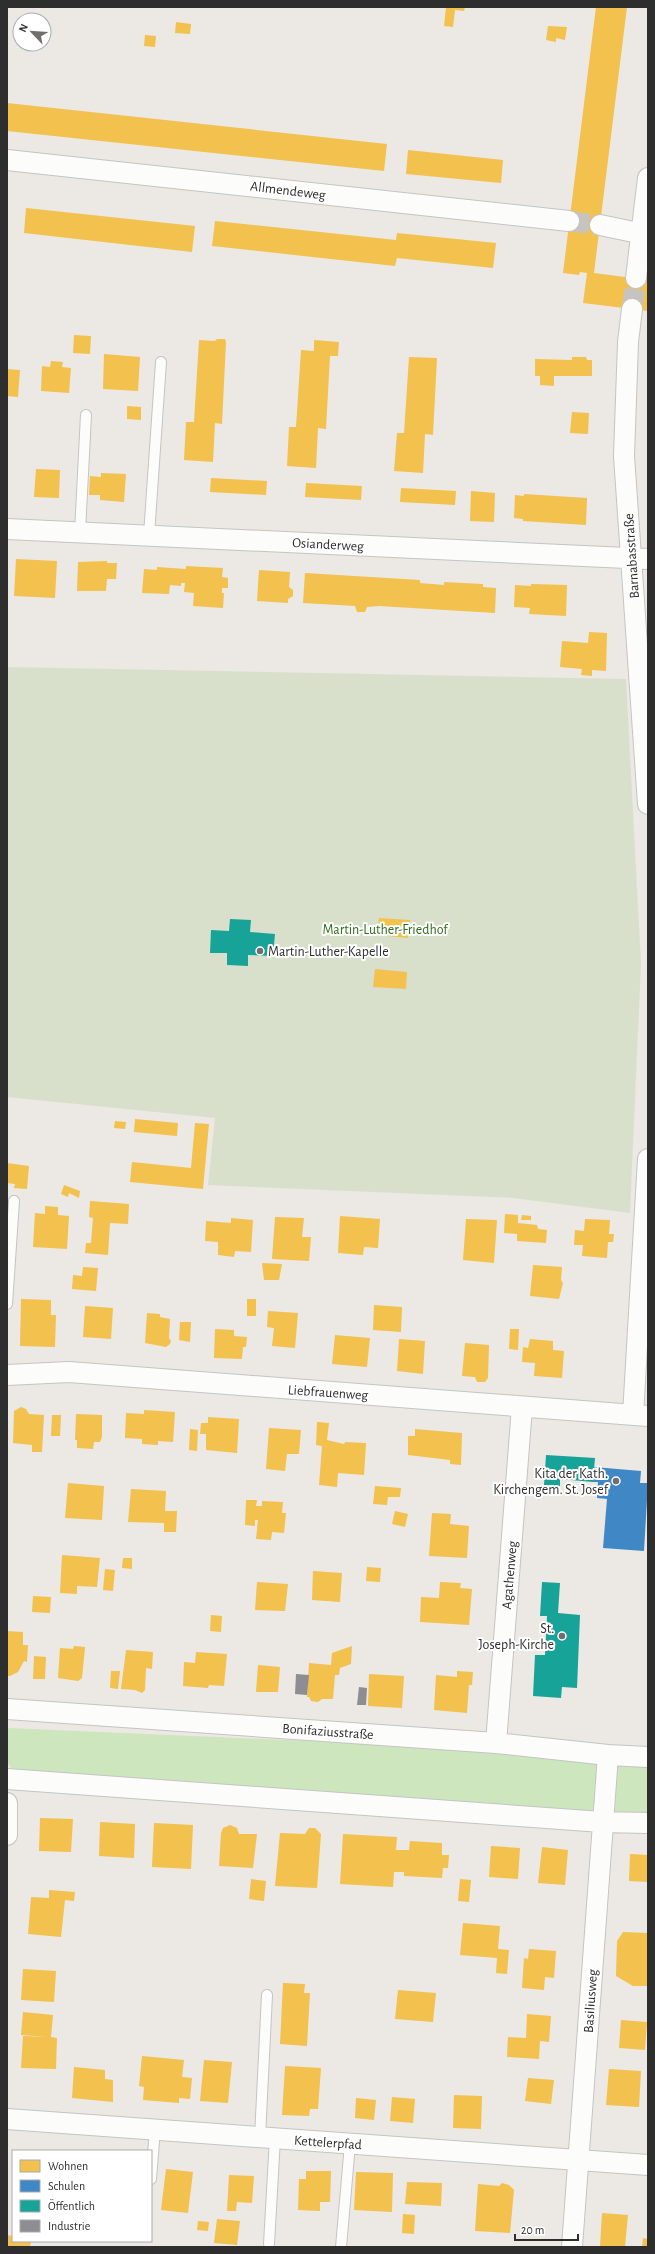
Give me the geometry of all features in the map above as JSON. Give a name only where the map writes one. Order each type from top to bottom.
[{"type":"street","name":"Allmendeweg","points":[[7,160],[569,221]]},
{"type":"street","points":[[636,278],[645,235],[648,178]]},
{"type":"street","points":[[600,225],[645,235]]},
{"type":"street","name":"Barnabasstraße","points":[[632,309],[628,342],[624,456],[640,558],[648,804]]},
{"type":"street","name":"Osianderweg","points":[[7,529],[640,558]]},
{"type":"street","points":[[641,1415],[648,1159]]},
{"type":"street","name":"Liebfrauenweg","points":[[7,1375],[69,1372],[641,1415]]},
{"type":"street","name":"Agathenweg","points":[[496,1743],[522,1407]]},
{"type":"street","name":"Bonifaziusstraße","points":[[7,1709],[496,1743],[608,1755],[648,1756]]},
{"type":"street","name":"Basiliusweg","points":[[572,2247],[608,1755]]},
{"type":"street","points":[[7,1779],[602,1822],[648,1823]]},
{"type":"street","points":[[7,1803],[7,1835]]},
{"type":"street","name":"Kettelerpfad","points":[[7,2119],[648,2165]]},
{"type":"lane","points":[[149,535],[161,362]]},
{"type":"lane","points":[[80,532],[86,415]]},
{"type":"lane","points":[[7,1304],[14,1201]]},
{"type":"lane","points":[[267,1995],[269,2244]]},
{"type":"lane","points":[[152,2166],[155,2129]]},
{"type":"lane","points":[[341,2247],[350,2144]]},
{"type":"green space","name":"Martin-Luther-Friedhof","points":[[7,667],[626,679],[641,964],[630,1213],[513,1198],[208,1185],[215,1118],[7,1097]]},
{"type":"green space","points":[[7,1728],[498,1749],[648,1761],[648,1817],[589,1816],[12,1769],[7,1762]]},
{"type":"building: Wohnen","points":[[446,7],[465,7],[464,11],[455,10],[453,27],[444,26]]},
{"type":"building: Wohnen","points":[[596,7],[627,7],[594,273],[648,280],[648,311],[583,303],[587,273],[580,272],[579,275],[563,273]]},
{"type":"building: Wohnen","points":[[176,22],[191,24],[190,34],[175,33]]},
{"type":"building: Wohnen","points":[[548,26],[567,27],[565,40],[556,38],[556,42],[546,40]]},
{"type":"building: Wohnen","points":[[145,35],[156,36],[155,47],[144,46]]},
{"type":"building: Wohnen","points":[[7,103],[387,144],[384,171],[7,131]]},
{"type":"building: Wohnen","points":[[408,150],[503,160],[501,183],[406,174]]},
{"type":"building: Wohnen","points":[[26,208],[195,226],[192,252],[24,233]]},
{"type":"building: Wohnen","points":[[215,221],[396,240],[397,233],[496,243],[493,268],[397,258],[395,266],[212,246]]},
{"type":"building: Wohnen","points":[[74,335],[91,336],[90,354],[73,353]]},
{"type":"building: Wohnen","points":[[217,339],[225,339],[226,342],[222,424],[215,423],[213,462],[184,460],[186,422],[194,422],[199,340],[215,341]]},
{"type":"building: Wohnen","points":[[314,340],[339,342],[338,356],[330,356],[326,429],[318,428],[316,468],[287,466],[289,427],[296,427],[301,350],[314,351]]},
{"type":"building: Wohnen","points":[[104,354],[140,357],[138,391],[103,389]]},
{"type":"building: Wohnen","points":[[409,357],[437,358],[433,435],[425,434],[423,473],[394,471],[397,433],[404,433]]},
{"type":"building: Wohnen","points":[[572,357],[586,357],[587,360],[592,360],[592,376],[554,376],[554,386],[540,385],[540,376],[535,376],[535,359],[572,360]]},
{"type":"building: Wohnen","points":[[51,361],[63,362],[62,367],[71,368],[69,393],[41,391],[42,366],[50,367]]},
{"type":"building: Wohnen","points":[[7,369],[20,370],[18,397],[7,396]]},
{"type":"building: Wohnen","points":[[127,406],[141,407],[141,420],[127,419]]},
{"type":"building: Wohnen","points":[[572,412],[589,413],[588,434],[570,433]]},
{"type":"building: Wohnen","points":[[36,469],[60,470],[59,498],[34,497]]},
{"type":"building: Wohnen","points":[[101,473],[126,474],[124,502],[100,500],[100,495],[89,495],[90,476],[101,477]]},
{"type":"building: Wohnen","points":[[211,478],[267,481],[266,495],[210,492]]},
{"type":"building: Wohnen","points":[[306,483],[362,486],[361,500],[305,497]]},
{"type":"building: Wohnen","points":[[401,488],[456,491],[455,505],[400,502]]},
{"type":"building: Wohnen","points":[[471,491],[495,493],[494,522],[470,521]]},
{"type":"building: Wohnen","points":[[524,494],[587,498],[586,525],[523,521],[523,519],[514,518],[515,495],[524,496]]},
{"type":"building: Wohnen","points":[[16,559],[57,561],[55,598],[14,596]]},
{"type":"building: Wohnen","points":[[107,561],[107,563],[117,563],[116,579],[107,579],[106,591],[77,591],[78,562]]},
{"type":"building: Wohnen","points":[[186,566],[223,568],[222,577],[228,578],[228,588],[222,588],[222,593],[224,593],[223,608],[193,606],[194,593],[184,592],[185,583],[181,583],[181,586],[170,585],[169,594],[142,593],[144,569],[157,570],[157,567],[186,569]]},
{"type":"building: Wohnen","points":[[259,570],[290,572],[289,587],[293,590],[293,596],[288,599],[288,603],[257,601]]},
{"type":"building: Wohnen","points":[[305,573],[420,580],[420,583],[444,585],[444,582],[483,584],[483,587],[496,588],[495,613],[379,606],[367,607],[365,612],[357,612],[355,606],[303,603]]},
{"type":"building: Wohnen","points":[[531,584],[567,585],[566,616],[529,614],[530,608],[514,607],[515,585],[531,586]]},
{"type":"building: Wohnen","points":[[589,632],[607,633],[606,671],[592,670],[592,676],[581,675],[582,669],[560,667],[562,641],[588,643]]},
{"type":"building: Wohnen","points":[[379,918],[410,920],[408,938],[377,935]]},
{"type":"building: Wohnen","points":[[375,969],[407,972],[406,989],[373,987]]},
{"type":"building: Wohnen","points":[[135,1119],[178,1123],[177,1136],[134,1132]]},
{"type":"building: Wohnen","points":[[115,1121],[126,1122],[125,1129],[114,1128]]},
{"type":"building: Wohnen","points":[[195,1123],[209,1124],[203,1189],[130,1182],[132,1162],[191,1168]]},
{"type":"building: Wohnen","points":[[7,1163],[29,1166],[27,1189],[14,1188],[15,1184],[7,1183]]},
{"type":"building: Wohnen","points":[[64,1185],[80,1191],[79,1198],[69,1193],[68,1197],[61,1194]]},
{"type":"building: Wohnen","points":[[90,1201],[129,1204],[128,1224],[110,1223],[108,1255],[85,1253],[86,1243],[91,1243],[93,1218],[89,1217]]},
{"type":"building: Wohnen","points":[[45,1206],[58,1207],[58,1215],[69,1216],[67,1249],[33,1247],[35,1213],[45,1214]]},
{"type":"building: Wohnen","points":[[505,1214],[518,1215],[518,1223],[537,1225],[538,1229],[547,1230],[546,1243],[517,1241],[517,1234],[504,1233]]},
{"type":"building: Wohnen","points":[[522,1215],[531,1216],[531,1220],[521,1220]]},
{"type":"building: Wohnen","points":[[340,1216],[380,1219],[378,1248],[364,1247],[363,1255],[338,1253]]},
{"type":"building: Wohnen","points":[[275,1217],[304,1218],[302,1237],[311,1237],[309,1261],[272,1259]]},
{"type":"building: Wohnen","points":[[231,1218],[253,1220],[251,1252],[235,1251],[234,1257],[218,1255],[218,1242],[205,1241],[206,1221],[231,1223]]},
{"type":"building: Wohnen","points":[[466,1219],[497,1220],[494,1263],[463,1260]]},
{"type":"building: Wohnen","points":[[585,1219],[610,1220],[609,1234],[614,1234],[613,1242],[608,1242],[607,1258],[582,1256],[583,1245],[574,1245],[575,1230],[584,1231]]},
{"type":"building: Wohnen","points":[[262,1263],[282,1264],[279,1280],[264,1280]]},
{"type":"building: Wohnen","points":[[533,1265],[562,1267],[561,1280],[563,1283],[559,1299],[530,1296]]},
{"type":"building: Wohnen","points":[[83,1267],[98,1268],[96,1291],[72,1289],[73,1275],[82,1276]]},
{"type":"building: Wohnen","points":[[21,1299],[51,1300],[51,1315],[56,1315],[55,1347],[20,1346]]},
{"type":"building: Wohnen","points":[[247,1299],[256,1299],[256,1316],[247,1316]]},
{"type":"building: Wohnen","points":[[374,1305],[402,1307],[401,1332],[373,1330]]},
{"type":"building: Wohnen","points":[[85,1306],[113,1308],[111,1339],[83,1337]]},
{"type":"building: Wohnen","points":[[268,1311],[298,1313],[295,1348],[272,1346],[274,1328],[267,1327]]},
{"type":"building: Wohnen","points":[[147,1313],[160,1314],[160,1317],[170,1319],[169,1338],[171,1341],[166,1347],[145,1343]]},
{"type":"building: Wohnen","points":[[180,1322],[191,1322],[190,1342],[179,1340]]},
{"type":"building: Wohnen","points":[[215,1329],[234,1330],[234,1336],[247,1337],[246,1347],[243,1347],[242,1359],[214,1358]]},
{"type":"building: Wohnen","points":[[510,1329],[519,1329],[518,1350],[509,1349]]},
{"type":"building: Wohnen","points":[[335,1335],[370,1338],[367,1367],[332,1364]]},
{"type":"building: Wohnen","points":[[399,1339],[425,1341],[423,1374],[397,1371]]},
{"type":"building: Wohnen","points":[[530,1339],[553,1341],[553,1350],[564,1351],[562,1378],[534,1376],[535,1363],[522,1362],[523,1347],[528,1348]]},
{"type":"building: Wohnen","points":[[465,1343],[489,1345],[488,1378],[485,1382],[477,1382],[475,1377],[462,1376]]},
{"type":"building: Wohnen","points":[[21,1407],[26,1409],[29,1414],[44,1415],[42,1452],[32,1452],[32,1445],[13,1443],[14,1411]]},
{"type":"building: Wohnen","points":[[144,1410],[175,1412],[173,1442],[158,1441],[158,1445],[142,1444],[142,1439],[125,1438],[126,1413],[144,1414]]},
{"type":"building: Wohnen","points":[[76,1414],[102,1415],[102,1437],[100,1442],[94,1442],[93,1449],[77,1448],[77,1440],[75,1440]]},
{"type":"building: Wohnen","points":[[52,1415],[61,1415],[60,1436],[51,1436]]},
{"type":"building: Wohnen","points":[[208,1417],[239,1419],[237,1453],[206,1450],[206,1434],[200,1434],[201,1423],[208,1423]]},
{"type":"building: Wohnen","points":[[317,1422],[329,1423],[327,1440],[344,1444],[345,1442],[366,1443],[364,1475],[338,1473],[337,1487],[319,1485],[322,1446],[316,1445]]},
{"type":"building: Wohnen","points":[[269,1428],[301,1430],[299,1454],[287,1454],[285,1471],[266,1469]]},
{"type":"building: Wohnen","points":[[190,1429],[198,1430],[197,1451],[189,1450]]},
{"type":"building: Wohnen","points":[[415,1429],[462,1433],[461,1465],[450,1464],[450,1460],[408,1455],[408,1436],[415,1436]]},
{"type":"building: Wohnen","points":[[68,1483],[104,1486],[102,1520],[65,1518]]},
{"type":"building: Wohnen","points":[[375,1486],[401,1488],[400,1497],[388,1497],[387,1505],[373,1504]]},
{"type":"building: Wohnen","points":[[131,1489],[166,1491],[165,1511],[177,1511],[176,1532],[164,1532],[164,1523],[128,1522]]},
{"type":"building: Wohnen","points":[[246,1500],[257,1500],[256,1506],[262,1506],[262,1501],[283,1502],[282,1513],[286,1513],[284,1533],[272,1532],[271,1540],[256,1539],[258,1520],[255,1520],[255,1526],[245,1525]]},
{"type":"building: Wohnen","points":[[395,1511],[408,1514],[405,1527],[392,1524]]},
{"type":"building: Wohnen","points":[[432,1513],[451,1514],[450,1524],[469,1526],[467,1558],[429,1556]]},
{"type":"building: Wohnen","points":[[62,1555],[100,1558],[97,1587],[77,1586],[77,1594],[60,1593]]},
{"type":"building: Wohnen","points":[[123,1558],[132,1558],[132,1569],[122,1568]]},
{"type":"building: Wohnen","points":[[367,1567],[381,1568],[380,1582],[366,1581]]},
{"type":"building: Wohnen","points":[[105,1569],[115,1570],[113,1591],[103,1590]]},
{"type":"building: Wohnen","points":[[313,1571],[342,1573],[340,1602],[312,1600]]},
{"type":"building: Wohnen","points":[[257,1582],[288,1584],[285,1611],[255,1610]]},
{"type":"building: Wohnen","points":[[440,1582],[461,1583],[460,1588],[472,1589],[469,1625],[420,1622],[421,1597],[439,1598]]},
{"type":"building: Wohnen","points":[[33,1596],[51,1597],[50,1613],[32,1612]]},
{"type":"building: Wohnen","points":[[211,1615],[222,1616],[221,1632],[210,1631]]},
{"type":"building: Wohnen","points":[[7,1631],[23,1632],[23,1645],[28,1645],[27,1662],[24,1661],[18,1672],[10,1676],[7,1676]]},
{"type":"building: Wohnen","points":[[74,1646],[85,1647],[82,1678],[78,1681],[58,1678],[60,1648],[73,1649]]},
{"type":"building: Wohnen","points":[[352,1646],[351,1664],[340,1668],[339,1675],[335,1675],[333,1699],[322,1699],[318,1702],[311,1701],[309,1697],[307,1697],[309,1663],[331,1665],[332,1653]]},
{"type":"building: Wohnen","points":[[126,1650],[153,1652],[152,1669],[146,1668],[145,1690],[142,1693],[135,1690],[121,1689]]},
{"type":"building: Wohnen","points":[[196,1652],[227,1654],[224,1686],[209,1685],[208,1688],[183,1686],[184,1662],[195,1663]]},
{"type":"building: Wohnen","points":[[34,1656],[46,1657],[45,1679],[33,1679]]},
{"type":"building: Wohnen","points":[[258,1665],[280,1667],[278,1692],[256,1692]]},
{"type":"building: Wohnen","points":[[111,1671],[120,1671],[118,1689],[110,1688]]},
{"type":"building: Wohnen","points":[[457,1671],[473,1672],[472,1685],[469,1685],[467,1713],[434,1710],[436,1675],[457,1677]]},
{"type":"building: Wohnen","points":[[369,1674],[404,1676],[402,1708],[368,1706]]},
{"type":"building: Wohnen","points":[[40,1818],[73,1819],[71,1852],[39,1851]]},
{"type":"building: Wohnen","points":[[100,1822],[135,1824],[134,1858],[99,1856]]},
{"type":"building: Wohnen","points":[[154,1823],[193,1825],[191,1869],[152,1867]]},
{"type":"building: Wohnen","points":[[230,1825],[237,1828],[239,1834],[257,1834],[253,1868],[219,1866],[221,1833],[223,1828]]},
{"type":"building: Wohnen","points":[[309,1828],[315,1828],[321,1834],[317,1888],[275,1886],[280,1833],[305,1834]]},
{"type":"building: Wohnen","points":[[343,1834],[397,1837],[396,1850],[409,1850],[410,1841],[442,1843],[442,1855],[449,1855],[448,1868],[443,1868],[442,1878],[404,1876],[404,1872],[394,1872],[393,1887],[340,1884]]},
{"type":"building: Wohnen","points":[[491,1846],[520,1848],[518,1879],[489,1877]]},
{"type":"building: Wohnen","points":[[542,1847],[568,1850],[565,1885],[538,1883]]},
{"type":"building: Wohnen","points":[[630,1854],[648,1855],[648,1882],[629,1881]]},
{"type":"building: Wohnen","points":[[251,1879],[266,1881],[264,1901],[249,1899]]},
{"type":"building: Wohnen","points":[[460,1879],[471,1880],[469,1902],[458,1901]]},
{"type":"building: Wohnen","points":[[49,1890],[75,1892],[74,1901],[65,1900],[61,1937],[28,1934],[31,1897],[49,1898]]},
{"type":"building: Wohnen","points":[[463,1923],[500,1926],[498,1949],[509,1950],[507,1974],[496,1973],[497,1958],[460,1955]]},
{"type":"building: Wohnen","points":[[623,1932],[648,1933],[648,1986],[633,1986],[616,1976],[617,1941]]},
{"type":"building: Wohnen","points":[[529,1949],[556,1951],[554,1978],[545,1977],[544,1990],[522,1988],[524,1958],[528,1959]]},
{"type":"building: Wohnen","points":[[23,1969],[56,1971],[54,2002],[21,2000]]},
{"type":"building: Wohnen","points":[[283,1983],[305,1984],[304,1993],[310,1993],[307,2046],[280,2044]]},
{"type":"building: Wohnen","points":[[398,1990],[436,1993],[433,2022],[395,2019]]},
{"type":"building: Wohnen","points":[[23,2012],[53,2015],[51,2037],[57,2038],[56,2069],[21,2068],[23,2036],[47,2037],[21,2035]]},
{"type":"building: Wohnen","points":[[527,2014],[551,2016],[549,2042],[540,2041],[539,2059],[507,2057],[508,2037],[526,2038]]},
{"type":"building: Wohnen","points":[[621,2020],[647,2022],[645,2050],[619,2048]]},
{"type":"building: Wohnen","points":[[142,2056],[184,2060],[182,2077],[192,2078],[190,2099],[179,2098],[179,2103],[143,2100],[144,2087],[139,2086]]},
{"type":"building: Wohnen","points":[[204,2060],[232,2062],[228,2103],[200,2101]]},
{"type":"building: Wohnen","points":[[285,2066],[321,2068],[318,2109],[310,2109],[309,2116],[282,2115]]},
{"type":"building: Wohnen","points":[[74,2067],[105,2070],[105,2079],[113,2080],[113,2102],[72,2098]]},
{"type":"building: Wohnen","points":[[609,2069],[641,2071],[639,2107],[606,2105]]},
{"type":"building: Wohnen","points":[[528,2078],[554,2080],[551,2104],[525,2101]]},
{"type":"building: Wohnen","points":[[454,2095],[482,2096],[481,2129],[453,2128]]},
{"type":"building: Wohnen","points":[[392,2097],[415,2099],[413,2123],[390,2121]]},
{"type":"building: Wohnen","points":[[356,2098],[376,2100],[374,2120],[355,2118]]},
{"type":"building: Wohnen","points":[[166,2169],[193,2172],[188,2213],[161,2210]]},
{"type":"building: Wohnen","points":[[306,2171],[331,2171],[330,2202],[320,2202],[320,2211],[298,2210],[299,2179],[306,2179]]},
{"type":"building: Wohnen","points":[[356,2172],[393,2173],[392,2212],[354,2210]]},
{"type":"building: Wohnen","points":[[229,2175],[254,2176],[252,2203],[237,2202],[236,2211],[227,2211]]},
{"type":"building: Wohnen","points":[[407,2182],[442,2183],[441,2206],[405,2204]]},
{"type":"building: Wohnen","points":[[502,2183],[509,2185],[514,2190],[510,2233],[475,2231],[478,2184],[499,2186]]},
{"type":"building: Wohnen","points":[[602,2213],[628,2215],[625,2247],[600,2247]]},
{"type":"building: Wohnen","points":[[403,2214],[415,2215],[414,2234],[402,2233]]},
{"type":"building: Wohnen","points":[[217,2219],[240,2221],[237,2245],[214,2243]]},
{"type":"building: Wohnen","points":[[198,2221],[209,2222],[208,2231],[197,2230]]},
{"type":"building: Wohnen","points":[[7,2235],[12,2236],[12,2242],[31,2242],[30,2247],[7,2247]]},
{"type":"building: Wohnen","points":[[643,2238],[648,2239],[648,2247],[642,2247]]},
{"type":"building: Schulen","points":[[594,1467],[641,1471],[640,1483],[648,1483],[644,1551],[603,1548],[607,1499],[597,1498],[598,1482],[593,1482]]},
{"type":"building: Öffentlich","points":[[230,919],[251,920],[250,932],[275,934],[273,956],[248,955],[248,966],[227,965],[227,953],[210,953],[211,930],[229,931]]},
{"type":"building: Öffentlich","points":[[546,1455],[595,1458],[593,1482],[560,1479],[560,1486],[544,1485]]},
{"type":"building: Öffentlich","name":"St. Joseph-Kirche","points":[[542,1582],[560,1583],[558,1613],[580,1615],[577,1688],[562,1687],[561,1698],[533,1696],[535,1655],[545,1655],[547,1616],[540,1616]]},
{"type":"building: Industrie","points":[[296,1674],[309,1675],[307,1695],[295,1694]]},
{"type":"building: Industrie","points":[[359,1687],[367,1688],[366,1705],[357,1705]]},
{"type":"tunnel","points":[[569,221],[600,225]]},
{"type":"tunnel","points":[[632,309],[636,278]]},
{"type":"place","name":"Martin-Luther-Kapelle","points":[[260,951]]},
{"type":"place","name":"Kita der Kath. Kirchengem. St. Josef","points":[[616,1481]]},
{"type":"place","name":"St. Joseph-Kirche","points":[[562,1636]]}]
